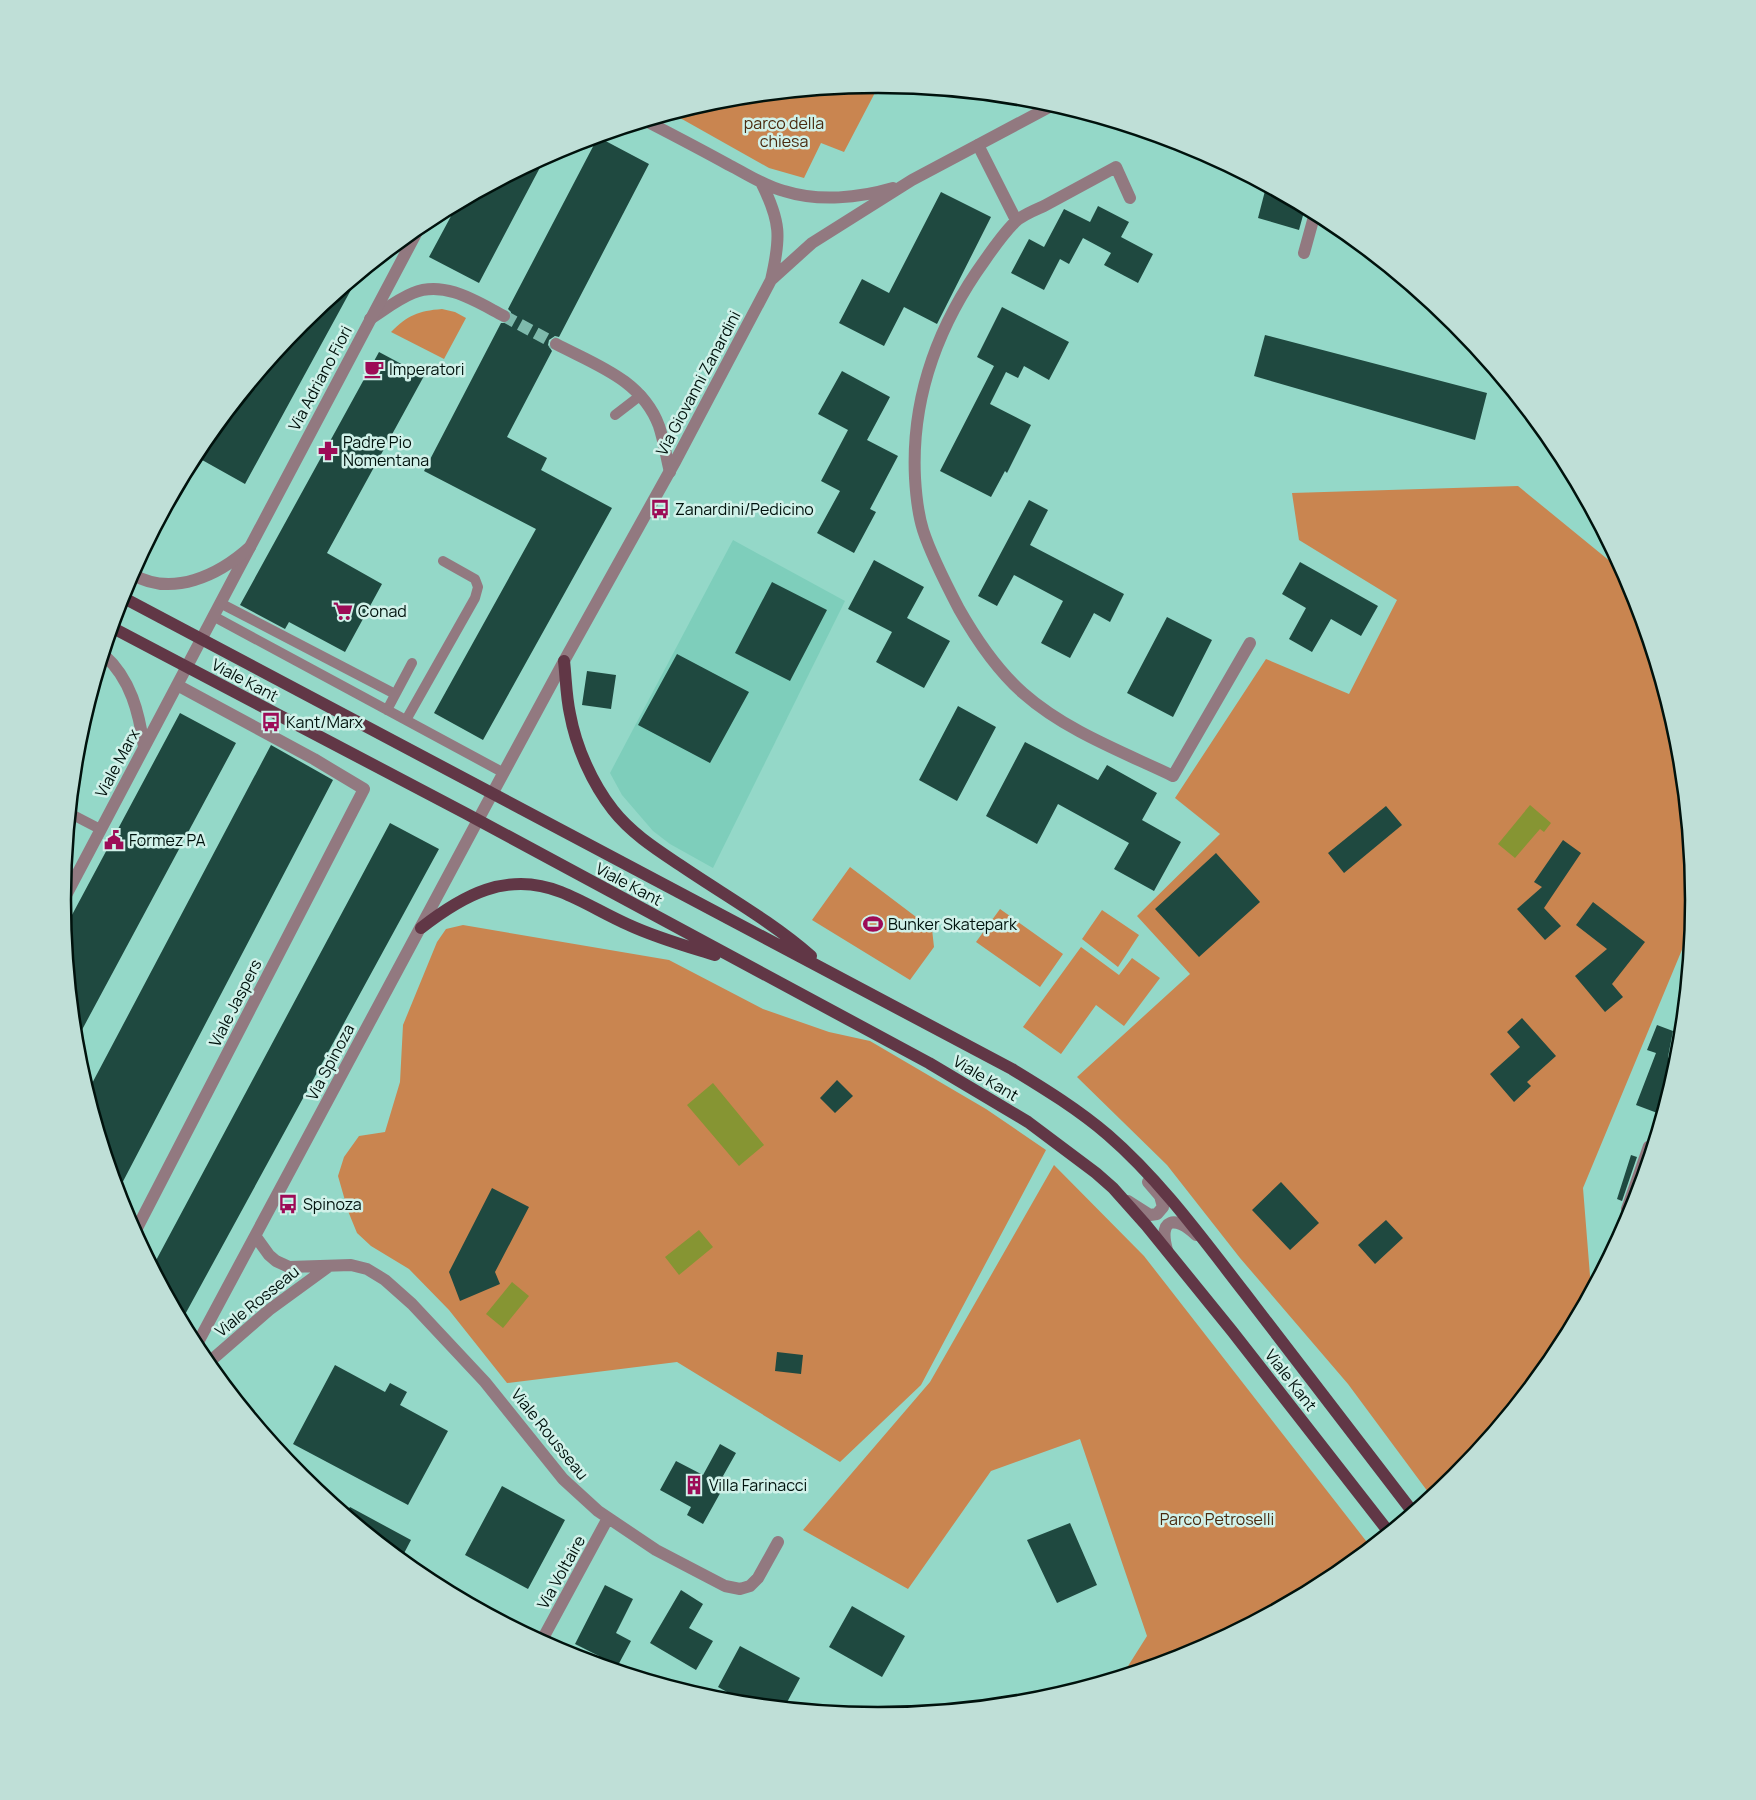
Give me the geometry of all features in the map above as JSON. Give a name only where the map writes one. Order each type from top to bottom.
[{"type":"main road","name":"Viale Kant","points":[[129,601],[828,970],[1012,1069],[1062,1101],[1099,1128],[1146,1173],[1212,1251],[1409,1508]]},
{"type":"main road","name":"Viale Kant","points":[[118,631],[478,820],[929,1062],[1028,1122],[1075,1156],[1116,1192],[1167,1250],[1385,1527]]},
{"type":"main road","points":[[564,661],[570,714],[578,741],[593,778],[613,810],[649,844],[782,932],[828,970]]},
{"type":"main road","points":[[421,928],[441,912],[472,895],[507,884],[528,884],[561,892],[657,937],[744,964]]},
{"type":"street","name":"Via Giovanni Zanardini","points":[[493,794],[564,661],[670,472],[771,280],[812,243],[912,180],[1042,111]]},
{"type":"street","points":[[654,125],[761,182],[782,191],[799,195],[841,197],[877,192],[912,180]]},
{"type":"street","points":[[978,145],[1016,220]]},
{"type":"street","points":[[1130,198],[1116,167],[1016,220],[981,266],[962,295],[934,353],[926,373],[921,394],[914,458],[916,494],[923,531],[948,589],[973,634],[1004,673],[1023,693],[1072,727],[1173,776],[1250,643]]},
{"type":"street","points":[[761,182],[771,202],[778,224],[778,244],[771,280]]},
{"type":"street","points":[[1304,253],[1313,221]]},
{"type":"street","name":"Via Adriano Fiori","points":[[186,667],[411,243]]},
{"type":"street","points":[[370,319],[413,293],[440,289],[470,298],[504,316]]},
{"type":"street","points":[[556,344],[623,379],[640,395],[654,414],[659,426],[670,472]]},
{"type":"street","name":"Via Adriano Fiori","points":[[139,578],[160,584],[177,584],[191,581],[210,575],[225,567],[250,547]]},
{"type":"street","points":[[108,660],[118,670],[131,693],[140,718],[144,747]]},
{"type":"street","name":"Viale Marx","points":[[72,884],[186,667]]},
{"type":"street","name":"Viale Jaspers","points":[[139,1224],[364,789],[314,759],[177,685]]},
{"type":"street","name":"Via Spinoza","points":[[201,1338],[493,794]]},
{"type":"street","name":"Viale Kant","points":[[1099,1128],[1155,1190],[1162,1201],[1162,1208],[1158,1214],[1150,1215],[1116,1192]]},
{"type":"street","name":"Viale Kant","points":[[1167,1250],[1164,1232],[1168,1225],[1175,1222],[1184,1225],[1212,1251]]},
{"type":"street","name":"Viale Rousseau","points":[[256,1237],[269,1255],[282,1265],[295,1268],[348,1264],[367,1269],[398,1290],[489,1386],[564,1479],[608,1518],[656,1550],[734,1589],[745,1588],[755,1582],[778,1542]]},
{"type":"street","name":"Viale Rosseau","points":[[214,1358],[270,1310],[328,1267]]},
{"type":"street","name":"Via Voltaire","points":[[545,1634],[608,1518]]},
{"type":"lane","points":[[616,415],[640,395]]},
{"type":"lane","points":[[406,720],[475,598],[478,587],[475,579],[443,561]]},
{"type":"lane","points":[[220,603],[395,694]]},
{"type":"lane","points":[[213,616],[504,773]]},
{"type":"lane","points":[[387,710],[412,663]]},
{"type":"lane","points":[[76,817],[100,829]]},
{"type":"shaded area","points":[[733,540],[845,601],[713,868],[670,844],[653,831],[622,795],[610,773]]},
{"type":"shaded area","points":[[1530,805],[1551,823],[1544,832],[1540,829],[1515,858],[1498,844]]},
{"type":"shaded area","points":[[713,1083],[764,1145],[739,1166],[687,1105]]},
{"type":"shaded area","points":[[699,1230],[713,1247],[679,1275],[665,1257]]},
{"type":"shaded area","points":[[512,1282],[529,1296],[503,1328],[486,1314]]},
{"type":"green space","name":"parco della chiesa","points":[[875,93],[844,152],[821,143],[804,178],[769,168],[681,118],[773,100]]},
{"type":"green space","points":[[442,309],[455,312],[466,318],[444,359],[391,332],[414,315]]},
{"type":"green space","points":[[1518,486],[1610,561],[1642,641],[1657,691],[1678,795],[1683,847],[1685,900],[1683,947],[1583,1188],[1590,1279],[1549,1348],[1518,1391],[1485,1432],[1427,1491],[1348,1384],[1240,1258],[1167,1165],[1077,1077],[1190,974],[1137,916],[1220,834],[1175,798],[1266,659],[1349,694],[1397,600],[1299,540],[1292,493]]},
{"type":"green space","name":"Bunker Skatepark","points":[[850,867],[932,929],[934,947],[910,980],[812,920]]},
{"type":"green space","points":[[1000,909],[1063,954],[1040,987],[976,942]]},
{"type":"green space","points":[[1102,910],[1139,935],[1118,967],[1082,939]]},
{"type":"green space","points":[[463,925],[669,960],[763,1009],[829,1032],[870,1041],[986,1109],[1046,1150],[921,1385],[840,1462],[677,1362],[507,1383],[449,1310],[409,1269],[371,1246],[357,1233],[348,1211],[338,1176],[344,1157],[359,1136],[385,1132],[400,1082],[403,1025],[437,942],[446,929]]},
{"type":"green space","points":[[1081,947],[1119,975],[1132,958],[1160,978],[1124,1026],[1096,1005],[1061,1054],[1023,1027]]},
{"type":"green space","name":"Parco Petroselli","points":[[1054,1165],[1144,1256],[1367,1542],[1326,1571],[1281,1599],[1235,1624],[1187,1645],[1128,1667],[1147,1636],[1080,1439],[991,1471],[908,1589],[803,1530],[930,1382]]},
{"type":"building","points":[[606,141],[649,164],[559,337],[555,336],[549,340],[548,345],[552,351],[507,437],[547,458],[541,470],[612,508],[483,740],[434,713],[536,529],[424,471],[501,323],[508,323],[511,319],[511,312],[508,309],[593,146]]},
{"type":"building","points":[[540,168],[479,283],[429,257],[451,216],[521,176]]},
{"type":"building","points":[[941,192],[991,217],[937,324],[904,307],[884,346],[839,323],[862,279],[889,293]]},
{"type":"building","points":[[1265,192],[1303,215],[1299,230],[1258,218]]},
{"type":"building","points":[[1098,206],[1129,222],[1121,237],[1153,254],[1138,283],[1104,265],[1111,253],[1083,238],[1069,264],[1060,259],[1044,290],[1011,273],[1029,239],[1044,247],[1064,209],[1090,222]]},
{"type":"building","points":[[352,288],[245,484],[202,460],[238,409],[271,368]]},
{"type":"building","points":[[1002,307],[1069,342],[1049,380],[1024,366],[1018,378],[1006,372],[990,404],[1031,425],[1007,473],[1005,471],[991,497],[940,471],[994,366],[977,357]]},
{"type":"building","points":[[1265,335],[1487,393],[1475,440],[1254,376]]},
{"type":"building","points":[[379,352],[424,376],[327,553],[382,584],[345,652],[289,622],[285,629],[240,605]]},
{"type":"building","points":[[842,371],[890,397],[867,440],[898,456],[870,509],[876,512],[854,553],[817,533],[840,491],[821,481],[848,430],[818,414]]},
{"type":"building","points":[[1029,500],[1048,510],[1030,545],[1124,594],[1110,622],[1094,613],[1070,658],[1041,643],[1063,601],[1014,575],[997,606],[978,596]]},
{"type":"building","points":[[874,560],[924,587],[907,618],[950,641],[924,688],[876,662],[892,632],[848,609]]},
{"type":"building","points":[[1300,562],[1378,606],[1361,636],[1331,619],[1312,652],[1289,639],[1306,608],[1282,594]]},
{"type":"building","points":[[772,582],[827,610],[790,681],[735,653]]},
{"type":"building","points":[[1167,617],[1212,640],[1173,717],[1127,693]]},
{"type":"building","points":[[677,654],[749,692],[710,763],[638,725]]},
{"type":"building","points":[[587,671],[616,675],[611,709],[582,705]]},
{"type":"building","points":[[958,706],[996,727],[957,801],[919,780]]},
{"type":"building","points":[[180,713],[236,743],[82,1029],[73,953],[72,916]]},
{"type":"building","points":[[1025,742],[1098,780],[1107,765],[1157,793],[1142,820],[1181,842],[1154,891],[1114,869],[1129,843],[1058,804],[1037,844],[986,816]]},
{"type":"building","points":[[271,745],[333,780],[123,1182],[99,1109],[93,1082]]},
{"type":"building","points":[[1386,806],[1402,825],[1344,873],[1328,853]]},
{"type":"building","points":[[390,823],[439,849],[186,1314],[156,1261]]},
{"type":"building","points":[[1563,840],[1581,853],[1544,908],[1561,926],[1545,940],[1517,909],[1542,887],[1534,882]]},
{"type":"building","points":[[1216,853],[1260,902],[1199,957],[1155,909]]},
{"type":"building","points":[[1593,902],[1645,942],[1612,984],[1623,997],[1605,1012],[1575,976],[1607,949],[1576,925]]},
{"type":"building","points":[[1522,1018],[1556,1056],[1527,1082],[1531,1086],[1514,1102],[1490,1074],[1520,1047],[1507,1032]]},
{"type":"building","points":[[1657,1025],[1673,1031],[1656,1112],[1636,1105],[1656,1053],[1647,1050]]},
{"type":"building","points":[[837,1080],[853,1096],[835,1113],[820,1098]]},
{"type":"building","points":[[1631,1155],[1637,1157],[1622,1201],[1617,1199]]},
{"type":"building","points":[[1281,1182],[1319,1223],[1290,1250],[1252,1210]]},
{"type":"building","points":[[492,1188],[529,1207],[495,1272],[500,1284],[460,1301],[449,1272]]},
{"type":"building","points":[[1386,1220],[1403,1238],[1375,1264],[1358,1245]]},
{"type":"building","points":[[777,1352],[803,1355],[801,1374],[775,1371]]},
{"type":"building","points":[[335,1365],[385,1392],[390,1383],[407,1392],[400,1405],[448,1431],[408,1505],[293,1444]]},
{"type":"building","name":"Villa Farinacci","points":[[720,1444],[736,1453],[723,1476],[728,1479],[703,1524],[687,1515],[691,1507],[660,1490],[676,1461],[703,1475]]},
{"type":"building","points":[[502,1486],[565,1520],[528,1589],[465,1555]]},
{"type":"building","points":[[350,1507],[411,1540],[404,1553],[387,1540],[349,1509]]},
{"type":"building","points":[[1070,1523],[1097,1585],[1057,1603],[1027,1540]]},
{"type":"building","points":[[605,1585],[633,1599],[616,1633],[631,1641],[619,1664],[575,1644]]},
{"type":"building","points":[[681,1590],[703,1604],[689,1628],[713,1641],[696,1670],[650,1643]]},
{"type":"building","points":[[852,1606],[905,1636],[882,1677],[829,1647]]},
{"type":"building","points":[[740,1646],[800,1678],[787,1701],[727,1692],[718,1687]]},
{"type":"tunnel","points":[[504,316],[556,344]]},
{"type":"place","name":"Imperatori","points":[[374,369]]},
{"type":"place","name":"Padre Pio Nomentana","points":[[328,451]]},
{"type":"place","name":"Zanardini/Pedicino","points":[[660,509]]},
{"type":"place","name":"Conad","points":[[343,611]]},
{"type":"place","name":"Kant/Marx","points":[[271,722]]},
{"type":"place","name":"Formez PA","points":[[114,840]]},
{"type":"place","name":"Bunker Skatepark","points":[[873,924]]},
{"type":"place","name":"Spinoza","points":[[288,1204]]},
{"type":"place","name":"Villa Farinacci","points":[[694,1485]]}]
